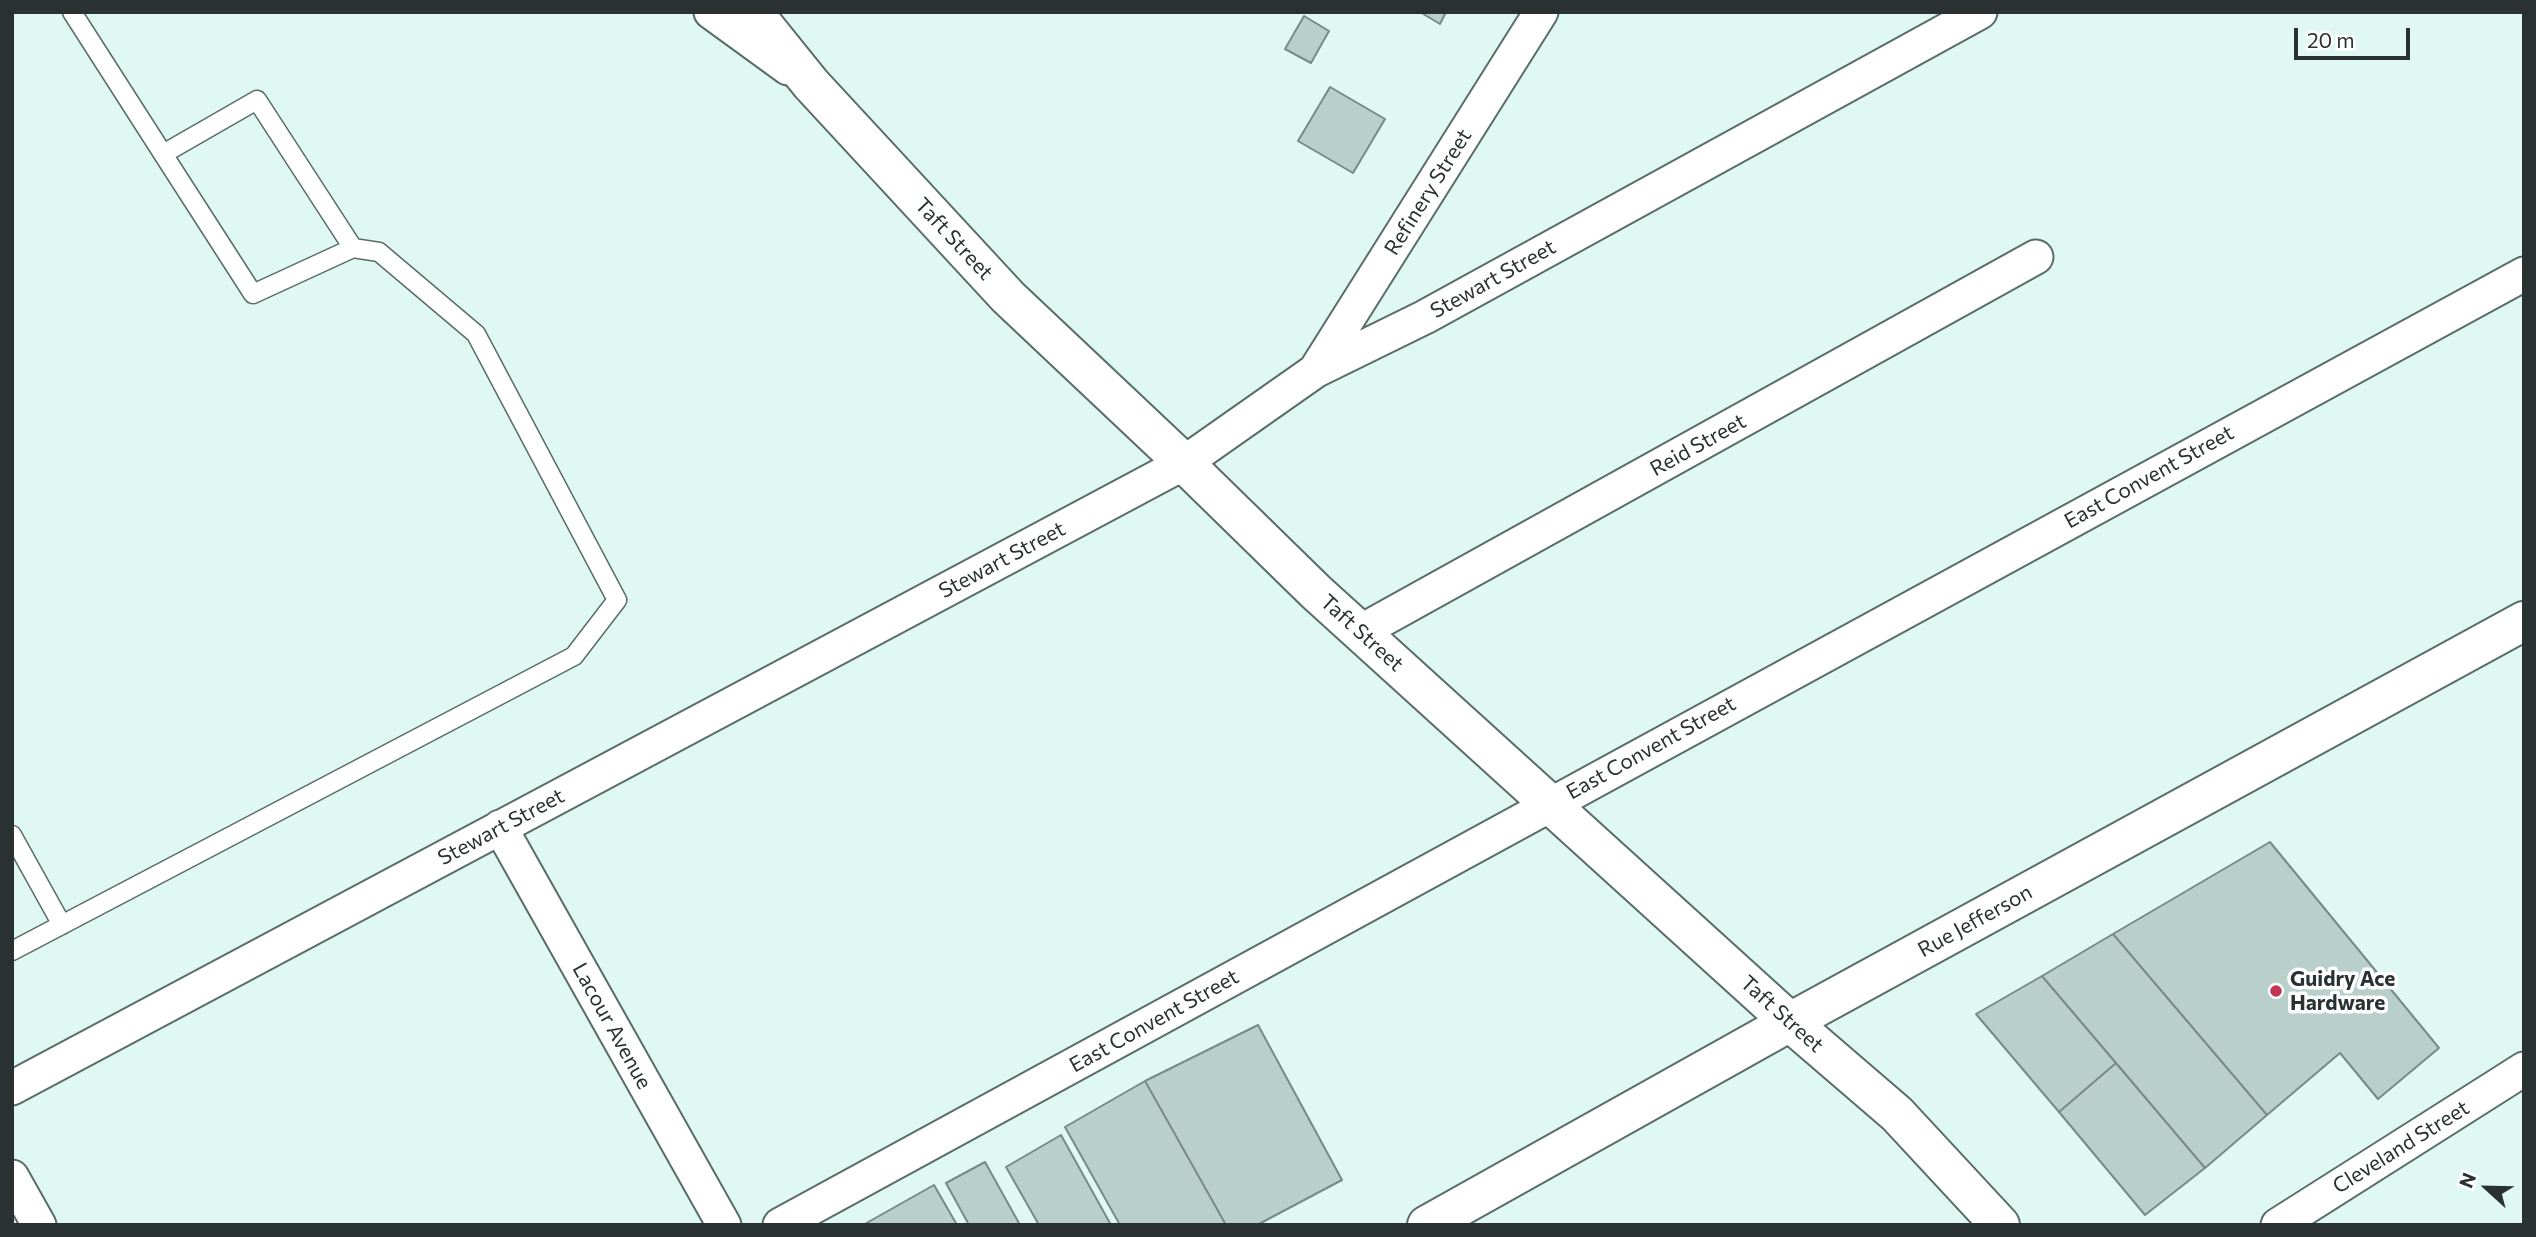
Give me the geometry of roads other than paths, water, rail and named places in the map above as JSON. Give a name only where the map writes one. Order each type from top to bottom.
[{"type":"street","points":[[711,12],[811,84]]},
{"type":"street","name":"Taft Street","points":[[753,12],[811,84],[1008,296],[1316,592],[1790,1022],[1897,1114],[2000,1225]]},
{"type":"street","name":"Refinery Street","points":[[1315,371],[1541,12]]},
{"type":"street","name":"Stewart Street","points":[[12,1088],[1184,463],[1315,371],[1437,310],[1980,12]]},
{"type":"street","name":"Reid Street","points":[[1360,632],[2036,257]]},
{"type":"street","name":"East Convent Street","points":[[780,1225],[2524,274]]},
{"type":"street","name":"Rue Jefferson","points":[[1427,1225],[1790,1022],[2524,621]]},
{"type":"street","name":"Lacour Avenue","points":[[500,827],[724,1225]]},
{"type":"street","name":"Cleveland Street","points":[[2278,1225],[2524,1069]]},
{"type":"street","points":[[12,1177],[39,1225]]},
{"type":"lane","points":[[12,951],[574,656],[617,600],[476,334],[379,252],[353,248],[253,294],[72,12]]},
{"type":"lane","points":[[163,154],[257,100],[353,248]]},
{"type":"lane","points":[[12,835],[62,925]]},
{"type":"place","name":"Guidry Ace Hardware","points":[[2276,991]]}]
